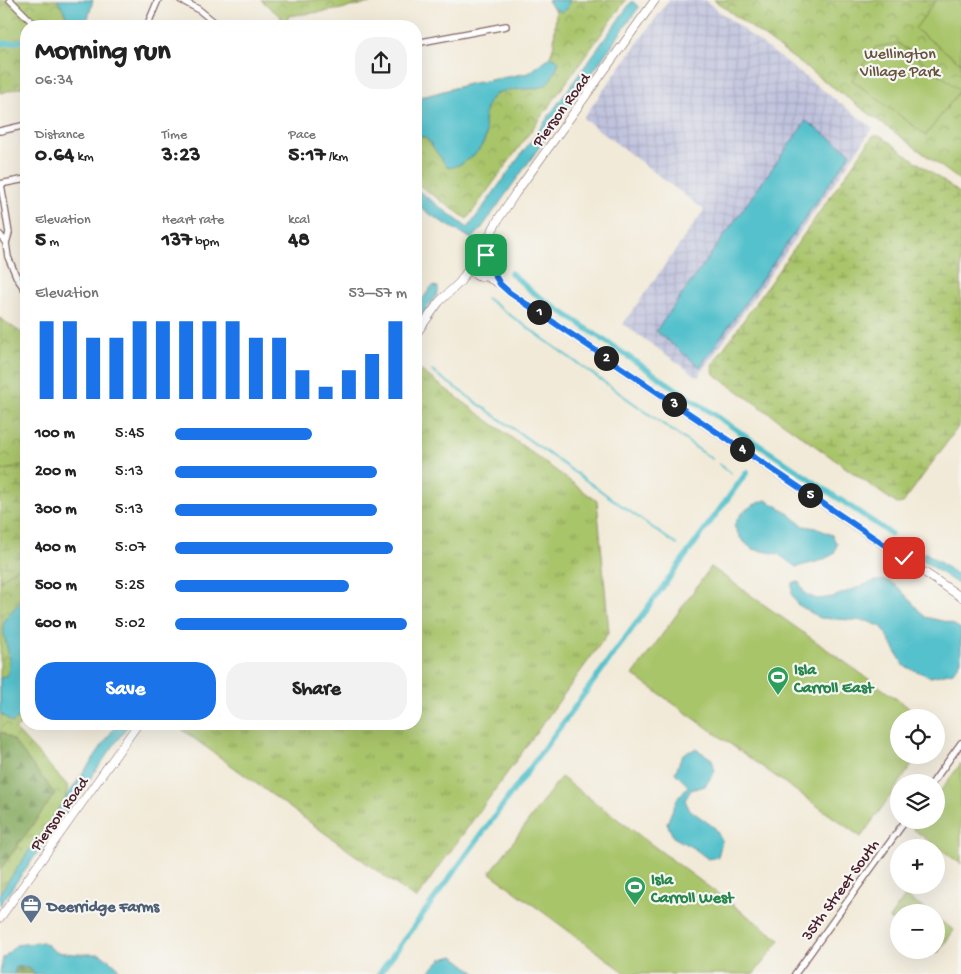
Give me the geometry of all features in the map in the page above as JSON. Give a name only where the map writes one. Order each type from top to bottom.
[{"type":"street","points":[[10,0],[30,20]]},
{"type":"street","points":[[150,20],[158,0]]},
{"type":"street","points":[[181,0],[198,9],[212,20]]},
{"type":"street","name":"Pierson Road","points":[[479,255],[499,218],[515,194],[655,0]]},
{"type":"street","points":[[422,42],[506,26]]},
{"type":"street","points":[[0,131],[20,126]]},
{"type":"street","points":[[3,243],[9,233],[0,184],[20,180]]},
{"type":"street","points":[[0,235],[20,283]]},
{"type":"street","name":"Pierson Road","points":[[489,257],[490,236]]},
{"type":"street","points":[[422,326],[439,302],[460,282],[471,265],[472,260],[479,255],[489,257],[492,261],[492,270],[500,284],[510,293],[961,597]]},
{"type":"street","points":[[471,265],[472,269],[481,276],[500,284]]},
{"type":"street","points":[[460,282],[481,276],[492,270]]},
{"type":"street","name":"Pierson Road","points":[[0,918],[134,730]]},
{"type":"street","points":[[939,774],[961,743]]},
{"type":"street","name":"35th Street South","points":[[795,974],[900,829]]},
{"type":"shaded area","points":[[669,0],[704,0],[873,128],[698,377],[623,324],[704,210],[583,118]]},
{"type":"green space","points":[[0,0],[57,0],[68,20],[20,20],[20,88],[0,93]]},
{"type":"green space","points":[[261,0],[384,0],[336,10],[288,16],[288,20],[281,20],[281,17]]},
{"type":"green space","points":[[548,0],[626,0],[467,219],[422,187],[422,96],[469,84],[529,73],[550,57],[554,44],[556,11]]},
{"type":"green space","name":"Wellington Village Park","points":[[714,0],[961,0],[961,181]]},
{"type":"green space","points":[[936,0],[961,0],[961,63],[915,29]]},
{"type":"green space","points":[[898,43],[960,90],[926,135],[852,80],[876,47]]},
{"type":"green space","points":[[873,136],[881,136],[961,194],[961,423],[903,503],[897,504],[714,374],[712,365]]},
{"type":"green space","points":[[0,318],[20,332],[20,466],[0,471]]},
{"type":"green space","points":[[422,371],[597,501],[609,632],[416,899],[182,730],[422,730]]},
{"type":"green space","points":[[20,466],[20,566],[0,581],[0,471]]},
{"type":"green space","points":[[20,566],[20,725],[15,729],[68,786],[65,800],[0,893],[0,870],[55,794],[13,740],[0,731],[0,581]]},
{"type":"green space","name":"Isla Carroll East","points":[[711,567],[911,709],[890,709],[890,764],[913,764],[906,774],[890,774],[890,796],[861,837],[633,675]]},
{"type":"green space","points":[[0,731],[13,740],[55,794],[0,870]]},
{"type":"green space","points":[[961,763],[961,864],[945,852],[945,839],[927,839],[913,829],[945,829],[945,785]]},
{"type":"green space","name":"Isla Carroll West","points":[[561,777],[780,940],[754,974],[627,974],[490,873]]},
{"type":"green space","points":[[905,896],[917,904],[899,904]]},
{"type":"green space","points":[[945,924],[954,930],[945,943]]},
{"type":"green space","points":[[16,967],[28,967],[35,974],[14,974]]},
{"type":"water","points":[[57,0],[93,0],[88,20],[68,20]]},
{"type":"water","points":[[548,0],[570,0],[567,9],[561,12],[552,7]]},
{"type":"water","points":[[632,1],[639,7],[472,239],[422,209],[422,194],[468,228]]},
{"type":"water","points":[[550,57],[556,58],[559,62],[549,81],[544,85],[532,89],[503,91],[493,96],[485,113],[486,133],[481,146],[466,161],[448,168],[428,140],[422,137],[422,96],[469,84],[529,73]]},
{"type":"water","points":[[806,121],[851,153],[700,367],[656,331]]},
{"type":"water","points":[[432,286],[438,287],[438,293],[422,315],[422,300]]},
{"type":"water","points":[[766,500],[784,510],[804,526],[816,528],[832,535],[837,544],[834,554],[820,561],[796,567],[778,554],[752,549],[741,539],[734,526],[739,516],[747,509]]},
{"type":"water","points":[[922,553],[926,553],[961,577],[961,586],[922,560],[919,556]]},
{"type":"water","points":[[888,580],[900,589],[925,617],[951,623],[961,629],[961,661],[953,672],[931,677],[904,666],[882,627],[867,621],[820,618],[797,604],[792,594],[792,583],[799,582],[805,594],[817,599],[833,597],[875,581]]},
{"type":"water","points":[[20,603],[20,717],[12,723],[0,713],[0,678],[7,675],[9,668],[3,627],[4,621]]},
{"type":"water","points":[[113,730],[125,730],[0,905],[0,893]]},
{"type":"water","points":[[696,749],[712,759],[715,771],[705,786],[691,790],[685,800],[689,809],[715,828],[722,841],[718,857],[708,859],[695,849],[673,837],[667,823],[677,799],[688,786],[675,773],[683,754]]},
{"type":"water","points":[[43,942],[56,952],[100,954],[116,965],[121,974],[35,974],[29,968],[22,966],[16,967],[14,974],[0,974],[3,958],[16,945]]},
{"type":"water","points":[[454,956],[477,974],[427,974],[441,959]]},
{"type":"waterway","points":[[0,44],[20,41]]},
{"type":"waterway","points":[[511,273],[531,291],[891,534]]},
{"type":"waterway","points":[[486,298],[712,459]]},
{"type":"waterway","points":[[432,371],[677,545]]},
{"type":"waterway","points":[[719,464],[731,473]]},
{"type":"waterway","points":[[379,974],[747,472]]},
{"type":"place","name":"Isla Carroll East","points":[[778,696]]},
{"type":"place","name":"Isla Carroll West","points":[[635,906]]},
{"type":"place","name":"Deerridge Farms","points":[[31,924]]},
{"type":"route","points":[[486,255],[492,261],[492,270],[500,284],[510,293],[904,558]]}]
